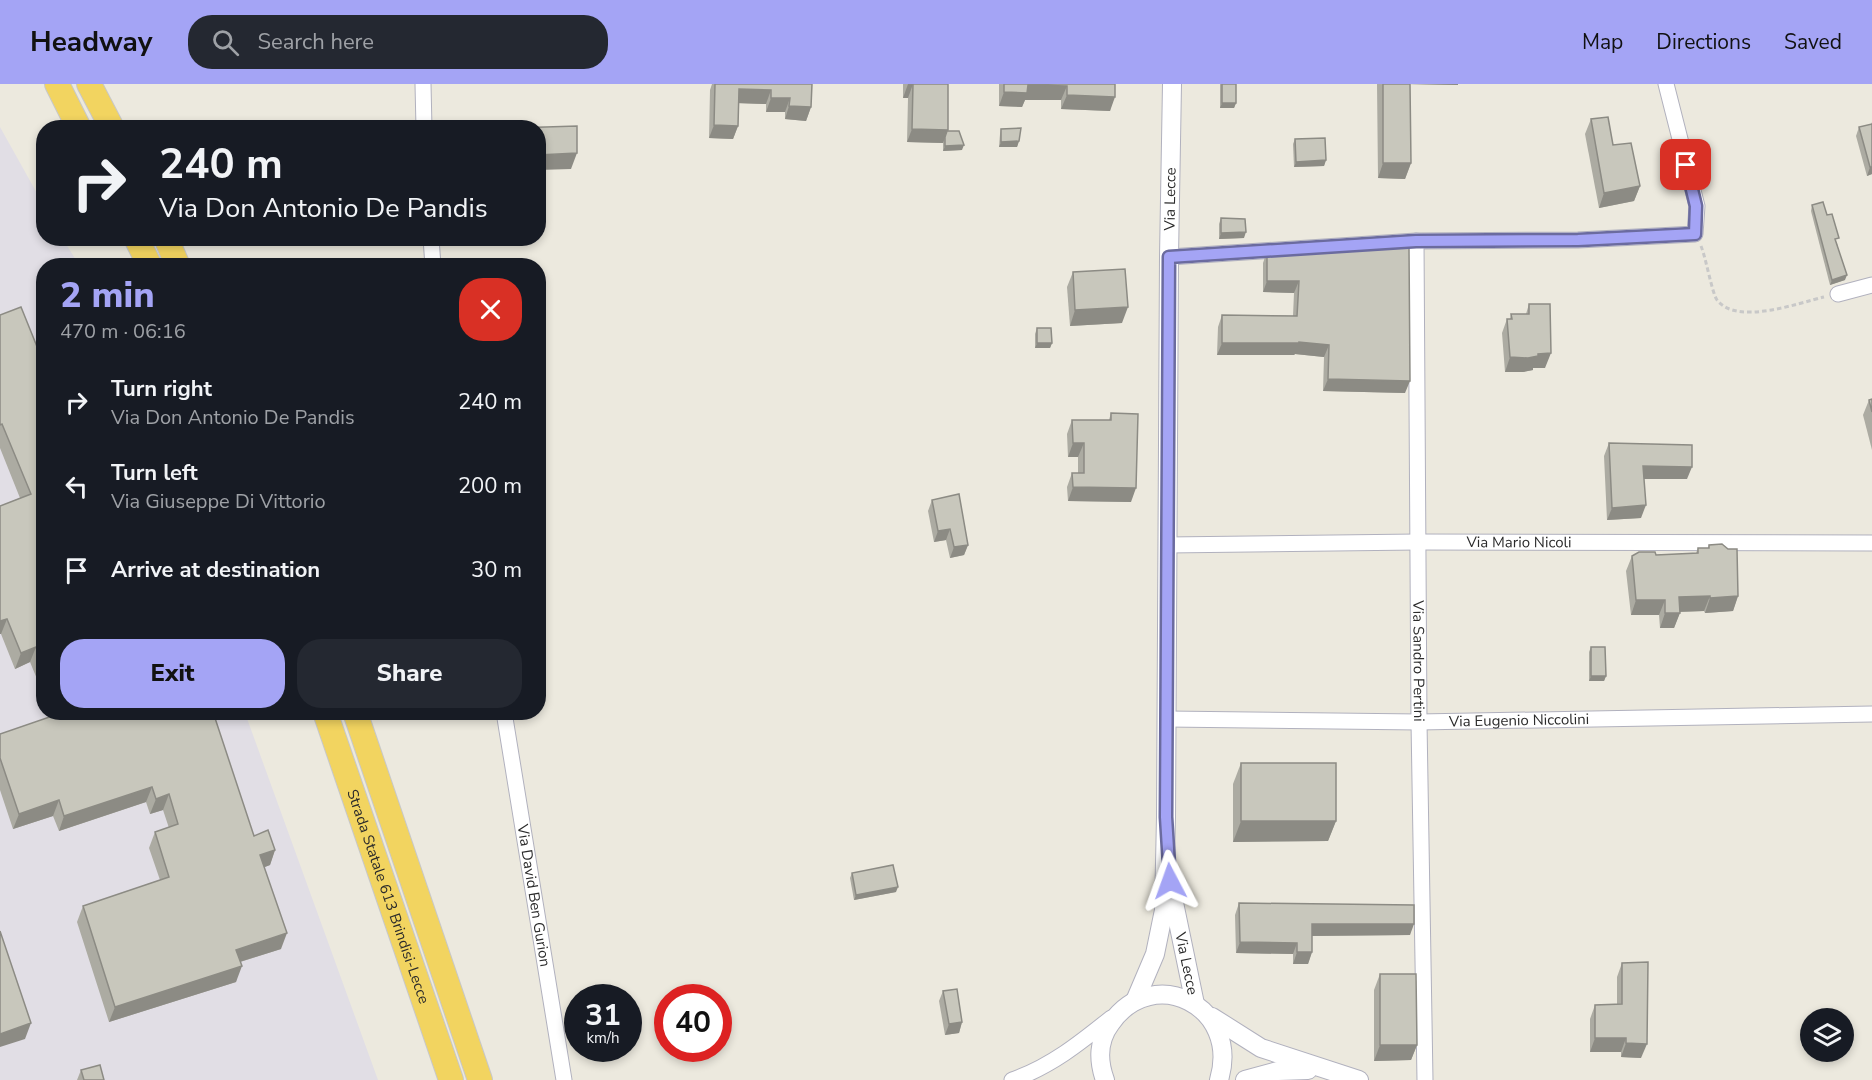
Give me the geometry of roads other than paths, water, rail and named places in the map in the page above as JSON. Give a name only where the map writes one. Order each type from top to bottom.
[{"type":"highway","points":[[57,84],[75,120]]},
{"type":"highway","points":[[89,84],[108,120]]},
{"type":"highway","name":"Strada Statale 613 Brindisi-Lecce","points":[[328,720],[451,1080]]},
{"type":"highway","name":"Strada Statale 613 Brindisi-Lecce","points":[[358,720],[480,1080]]},
{"type":"street","points":[[423,84],[424,120]]},
{"type":"street","name":"Via Lecce","points":[[1135,1000],[1152,962],[1164,910],[1172,84]]},
{"type":"street","points":[[1169,257],[1416,241],[1578,240],[1695,234],[1696,206],[1666,84]]},
{"type":"street","name":"Via Sandro Pertini","points":[[1416,241],[1419,722],[1425,1080]]},
{"type":"street","points":[[1838,294],[1872,285]]},
{"type":"street","name":"Via Mario Nicoli","points":[[1167,545],[1418,542],[1872,543]]},
{"type":"street","name":"Via Eugenio Niccolini","points":[[1167,719],[1419,722],[1872,714]]},
{"type":"street","name":"Via David Ben Gurion","points":[[505,720],[564,1080]]},
{"type":"street","name":"Via Lecce","points":[[1166,817],[1170,881],[1175,916],[1202,1010],[1218,1030],[1224,1047],[1224,1065],[1220,1080]]},
{"type":"street","points":[[1012,1080],[1044,1066],[1085,1039],[1135,1000],[1155,995],[1176,996],[1261,1048],[1355,1079]]},
{"type":"street","points":[[1105,1080],[1101,1068],[1100,1048],[1106,1029],[1118,1013]]},
{"type":"street","points":[[1245,1080],[1278,1071],[1303,1070],[1355,1079]]}]
